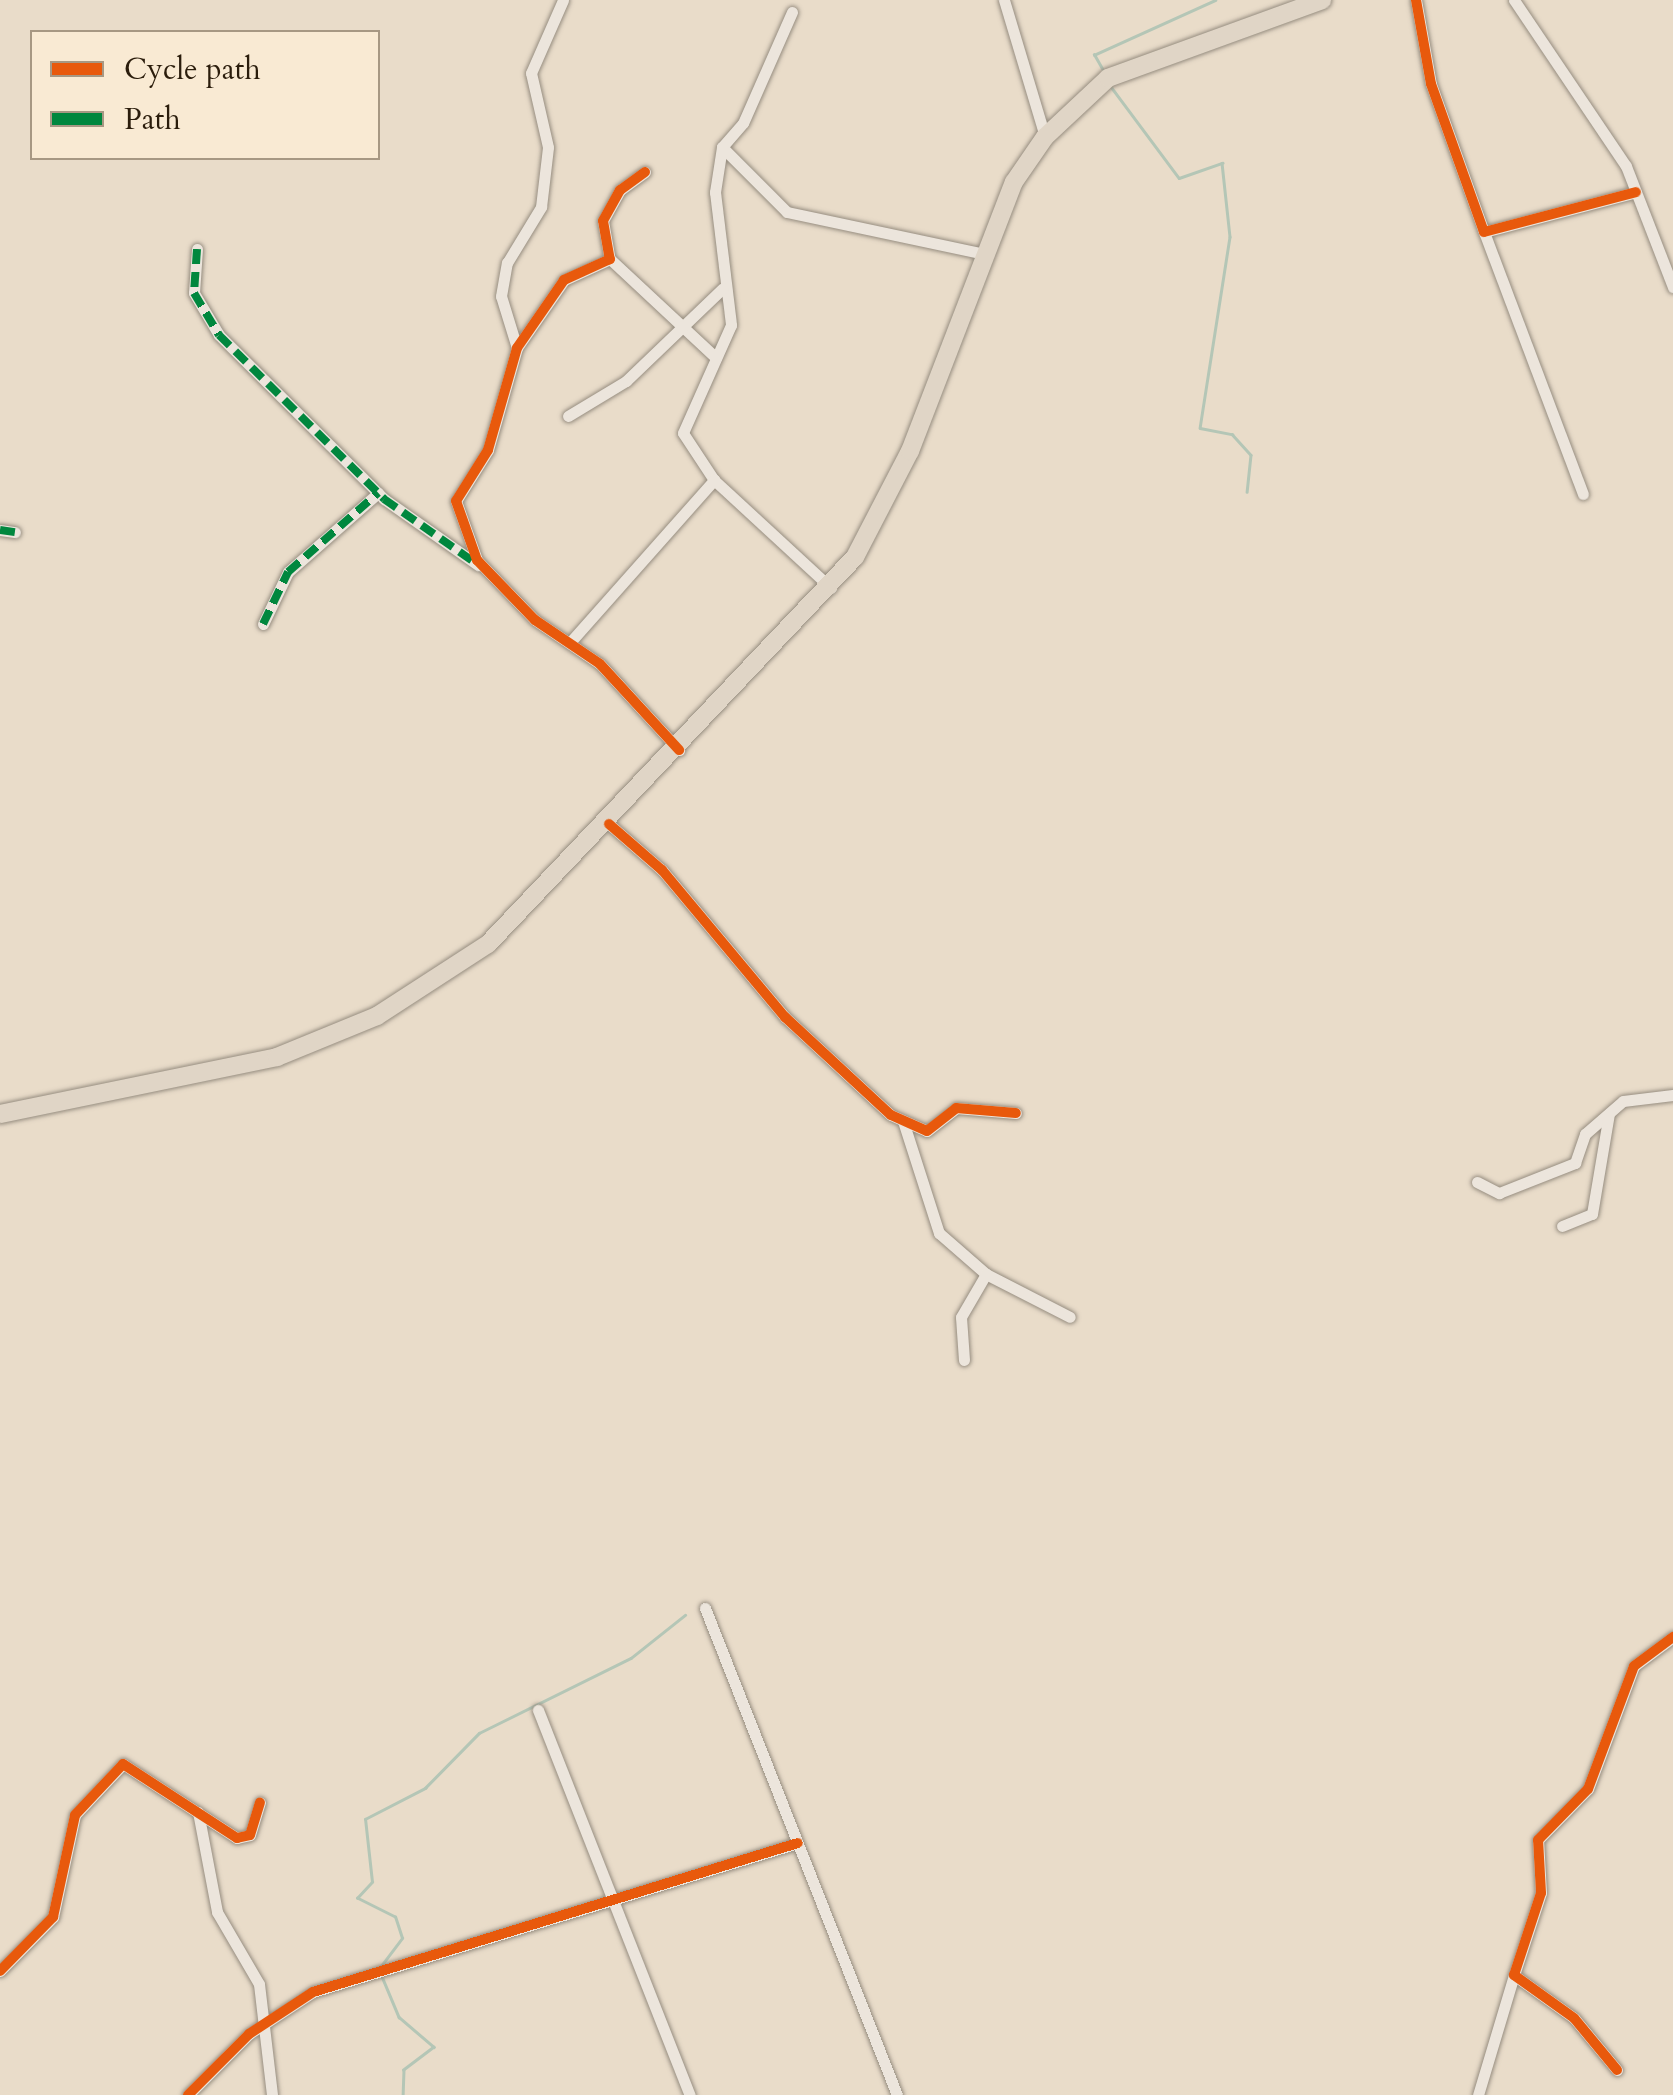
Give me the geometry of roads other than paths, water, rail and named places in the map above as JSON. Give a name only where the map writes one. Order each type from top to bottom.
[{"type":"highway","points":[[0,1114],[231,1070],[377,1016],[488,944],[609,824],[831,588],[877,524],[985,254],[1045,137],[1108,78],[1322,0]]},
{"type":"street","points":[[517,348],[501,296],[507,263],[541,207],[548,147],[531,72],[562,0]]},
{"type":"street","points":[[1004,0],[1045,137]]},
{"type":"street","points":[[1416,0],[1431,84],[1584,494]]},
{"type":"street","points":[[1514,0],[1597,116],[1636,192],[1673,287]]},
{"type":"street","points":[[792,12],[743,123],[722,147],[715,192],[723,288],[732,325],[683,433],[714,480],[831,588]]},
{"type":"street","points":[[722,147],[787,212],[915,232],[985,254]]},
{"type":"street","points":[[645,172],[620,190],[604,221],[610,259],[682,334],[716,358]]},
{"type":"street","points":[[1484,232],[1636,192]]},
{"type":"street","points":[[197,249],[194,293],[219,335],[378,494],[478,564]]},
{"type":"street","points":[[610,259],[564,280],[517,348],[488,450],[456,501],[477,560],[535,620],[573,639],[678,750]]},
{"type":"street","points":[[568,416],[682,334],[723,288]]},
{"type":"street","points":[[573,639],[714,480]]},
{"type":"street","points":[[263,624],[288,572],[378,494]]},
{"type":"street","points":[[0,530],[15,532]]},
{"type":"street","points":[[609,824],[662,870],[785,1017],[903,1121],[927,1131],[956,1108],[1016,1113]]},
{"type":"street","points":[[1477,1182],[1500,1194],[1575,1163],[1585,1134],[1623,1101],[1673,1095]]},
{"type":"street","points":[[1562,1226],[1592,1214],[1609,1114]]},
{"type":"street","points":[[903,1121],[939,1233],[986,1274],[1070,1316]]},
{"type":"street","points":[[964,1360],[961,1317],[986,1274]]},
{"type":"street","points":[[704,1608],[897,2095]]},
{"type":"street","points":[[1478,2095],[1541,1893],[1538,1840],[1588,1789],[1634,1666],[1673,1637]]},
{"type":"street","points":[[538,1710],[690,2095]]},
{"type":"street","points":[[0,1971],[53,1917],[63,1848],[91,1789],[124,1764],[238,1838],[250,1835],[260,1803]]},
{"type":"street","points":[[198,1812],[216,1912],[250,1963],[266,2022],[272,2095]]},
{"type":"street","points":[[188,2095],[266,2022],[313,1992],[613,1894],[798,1843]]},
{"type":"street","points":[[1514,1975],[1574,2018],[1617,2070]]},
{"type":"waterway","points":[[1104,72],[1094,55],[1215,0]]},
{"type":"waterway","points":[[1112,88],[1179,178],[1222,163],[1230,237],[1200,428],[1232,434],[1251,455],[1247,492]]},
{"type":"waterway","points":[[381,1966],[402,1938],[395,1917],[357,1898],[372,1882],[365,1819],[425,1788],[479,1733],[631,1658],[685,1615]]},
{"type":"waterway","points":[[381,1974],[399,2017],[434,2047],[404,2070],[403,2095]]}]
